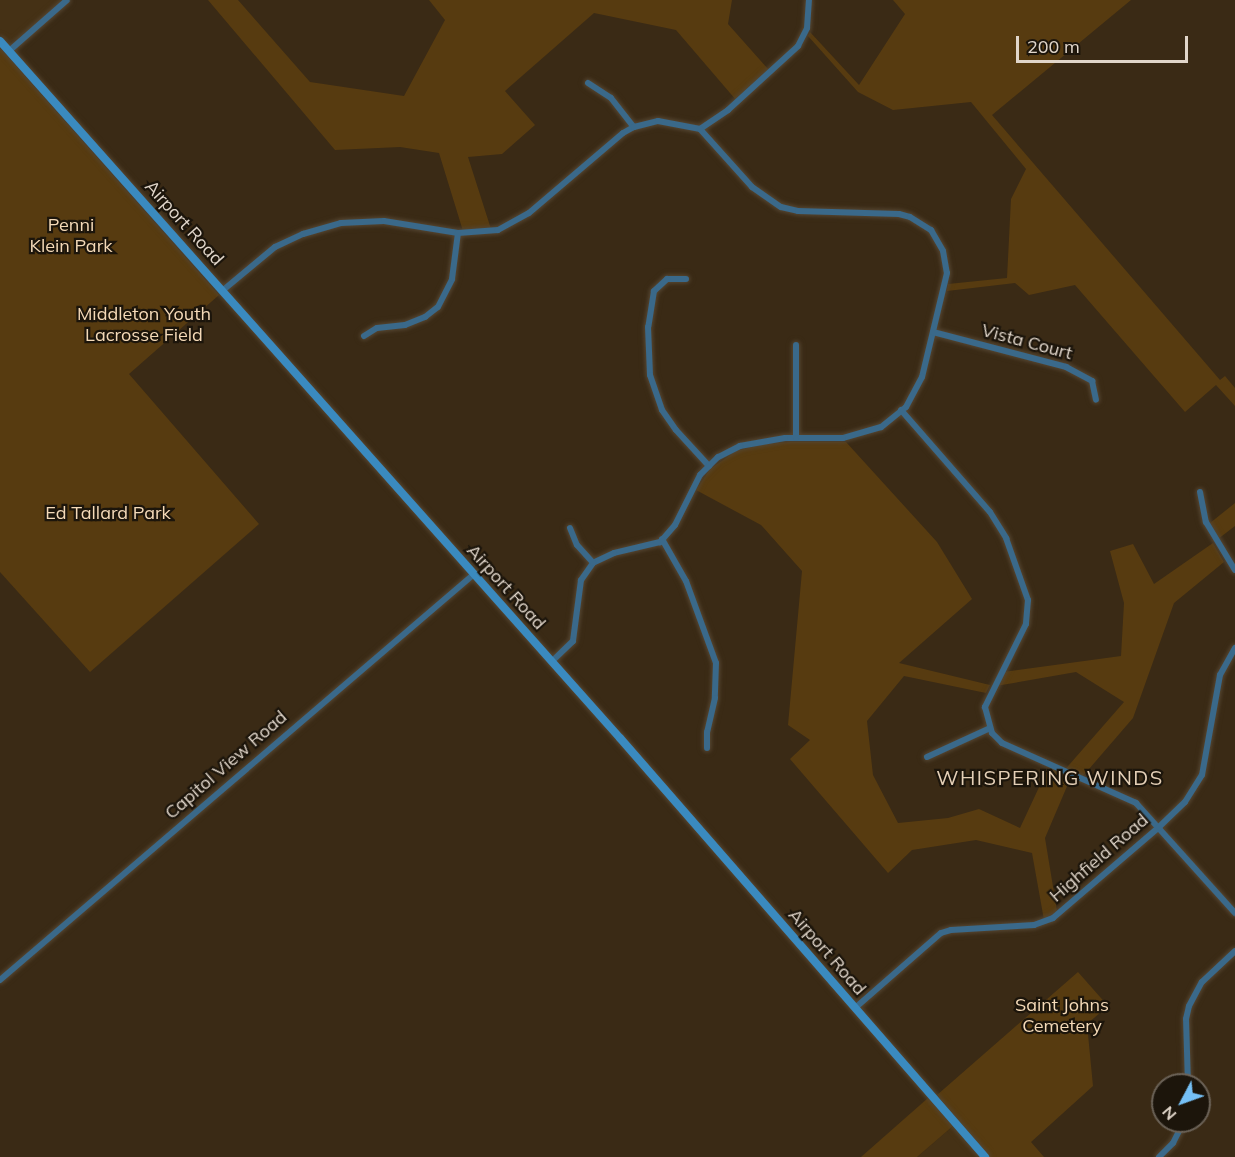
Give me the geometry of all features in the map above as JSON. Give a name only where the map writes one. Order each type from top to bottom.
[{"type":"street","points":[[9,51],[67,0]]},
{"type":"street","points":[[700,129],[728,110],[798,46],[807,28],[809,0]]},
{"type":"street","name":"Airport Road","points":[[0,41],[985,1157]]},
{"type":"street","points":[[588,83],[611,98],[633,127]]},
{"type":"street","points":[[222,291],[266,253],[320,228],[341,223],[384,221],[458,233],[482,233],[515,223],[633,127],[658,122],[700,129],[752,187],[781,207],[798,211],[898,214],[922,223],[930,230],[943,251],[946,273],[922,376],[906,407],[881,427],[843,438],[796,438],[740,446],[718,457],[700,476],[675,525],[663,539],[656,544],[614,553],[593,563],[581,580],[573,640],[550,662]]},
{"type":"street","points":[[364,336],[377,328],[405,325],[425,317],[438,306],[452,279],[458,233]]},
{"type":"street","points":[[686,279],[667,279],[654,291],[648,327],[650,375],[662,410],[676,430],[709,466]]},
{"type":"street","name":"Vista Court","points":[[933,332],[1066,367],[1092,381],[1096,400]]},
{"type":"street","points":[[796,345],[796,438]]},
{"type":"street","points":[[901,410],[990,512],[1006,537],[1028,600],[1026,624],[985,707],[990,728],[1002,743],[1136,803],[1235,913]]},
{"type":"street","points":[[1200,492],[1206,522],[1235,570]]},
{"type":"street","points":[[570,528],[577,545],[593,563]]},
{"type":"street","points":[[663,539],[686,581],[716,663],[715,698],[707,732],[707,748]]},
{"type":"street","name":"Capitol View Road","points":[[0,980],[473,575]]},
{"type":"street","name":"Highfield Road","points":[[855,1008],[940,933],[951,930],[1034,925],[1053,918],[1159,827],[1185,802],[1202,775],[1220,675],[1235,648]]},
{"type":"street","points":[[927,757],[990,728]]},
{"type":"street","points":[[1188,1073],[1186,1019],[1189,1006],[1202,982],[1235,951]]},
{"type":"street","points":[[1159,1157],[1173,1143],[1178,1133]]},
{"type":"shaded area","points":[[0,0],[63,0],[20,37],[10,42],[0,35]]},
{"type":"shaded area","points":[[953,1126],[979,1157],[917,1157]]},
{"type":"green space","points":[[208,0],[238,0],[310,82],[404,96],[445,20],[429,0],[732,0],[728,24],[769,70],[736,100],[676,30],[594,13],[505,91],[535,125],[502,154],[468,157],[491,229],[463,231],[439,153],[400,147],[335,150]]},
{"type":"green space","points":[[893,0],[1131,0],[992,115],[1220,380],[1225,376],[1235,388],[1235,406],[1216,385],[1185,412],[1075,285],[1029,295],[1015,283],[947,291],[948,284],[1007,278],[1011,199],[1026,169],[971,102],[893,110],[858,92],[808,36],[810,32],[859,85],[905,14]]},
{"type":"green space","name":"Ed Tallard Park","points":[[0,48],[219,295],[129,374],[259,524],[90,672],[0,572]]},
{"type":"green space","points":[[846,442],[937,542],[972,599],[899,663],[990,685],[986,693],[904,676],[867,721],[873,775],[898,823],[948,818],[979,809],[1020,828],[1048,768],[1062,773],[1124,702],[1076,672],[996,686],[1003,672],[1121,656],[1124,603],[1110,551],[1133,544],[1154,584],[1213,543],[1224,562],[1174,603],[1133,718],[1083,776],[1075,772],[1071,777],[1045,838],[1057,911],[1052,916],[1044,920],[1032,853],[976,840],[912,850],[888,873],[790,759],[810,740],[788,725],[802,571],[761,525],[696,490],[710,469],[736,451],[765,444]]},
{"type":"green space","points":[[1235,503],[1235,526],[1218,539],[1210,523]]},
{"type":"green space","name":"Saint Johns Cemetery","points":[[1078,972],[1108,1006],[1087,1024],[1093,1086],[1031,1142],[1044,1157],[989,1157],[937,1095]]},
{"type":"green space","points":[[928,1098],[953,1126],[917,1157],[861,1157]]},
{"type":"district","name":"WHISPERING WINDS","points":[[1050,777]]},
{"type":"park label","name":"Penni Klein Park","points":[[71,236]]},
{"type":"park label","name":"Middleton Youth Lacrosse Field","points":[[144,325]]}]
